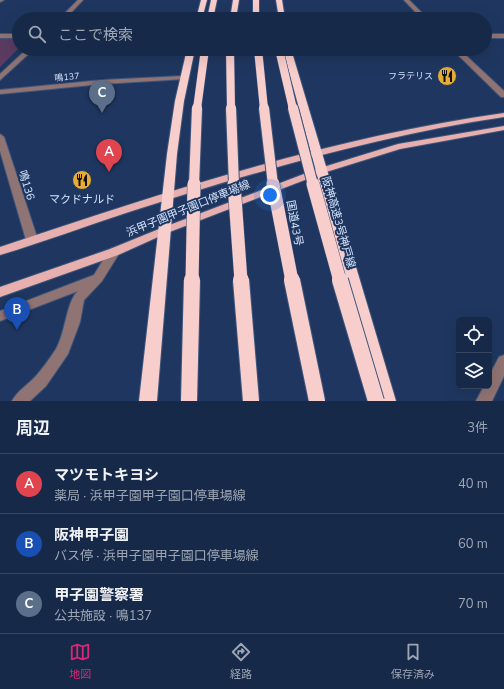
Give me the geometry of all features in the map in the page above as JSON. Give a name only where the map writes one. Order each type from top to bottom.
[{"type":"highway","points":[[201,12],[204,0]]},
{"type":"highway","points":[[211,12],[214,0]]},
{"type":"highway","points":[[234,12],[236,0]]},
{"type":"highway","points":[[256,0],[256,12]]},
{"type":"highway","points":[[274,0],[275,12]]},
{"type":"highway","points":[[279,0],[281,12]]},
{"type":"highway","points":[[148,401],[167,196],[183,78],[189,56]]},
{"type":"highway","points":[[189,401],[196,117],[204,56]]},
{"type":"highway","points":[[230,56],[235,197],[251,401]]},
{"type":"highway","name":"国道43号","points":[[259,56],[274,188],[317,401]]},
{"type":"highway","name":"阪神高速3号神戸線","points":[[281,56],[291,104],[317,198],[376,401]]},
{"type":"highway","points":[[289,56],[320,171],[387,401]]},
{"type":"main road","name":"浜甲子園甲子園口停車場線","points":[[0,251],[167,196],[316,153],[385,136],[504,115]]},
{"type":"main road","name":"浜甲子園甲子園口停車場線","points":[[0,292],[114,252],[163,231],[320,171],[398,148],[444,138],[504,128]]},
{"type":"street","points":[[69,12],[82,0]]},
{"type":"street","points":[[406,0],[418,12]]},
{"type":"street","points":[[0,36],[12,36]]},
{"type":"street","points":[[492,36],[504,36]]},
{"type":"street","points":[[0,78],[24,56]]},
{"type":"street","points":[[462,56],[504,95]]},
{"type":"street","name":"鳴137","points":[[0,92],[102,82],[183,78]]},
{"type":"street","name":"鳴136","points":[[0,137],[32,240]]},
{"type":"street","points":[[20,401],[41,381],[63,350],[73,322],[78,298],[98,278],[114,252]]},
{"type":"street","points":[[0,316],[98,278]]},
{"type":"street","points":[[484,401],[504,361]]},
{"type":"shaded area","points":[[0,39],[12,39],[12,55],[0,67]]},
{"type":"place","name":"フラテリス","points":[[447,76]]},
{"type":"place","name":"甲子園警察署","points":[[102,113]]},
{"type":"place","name":"マツモトキヨシ","points":[[109,172]]},
{"type":"place","name":"マクドナルド","points":[[82,180]]},
{"type":"place","name":"阪神甲子園","points":[[17,330]]}]
